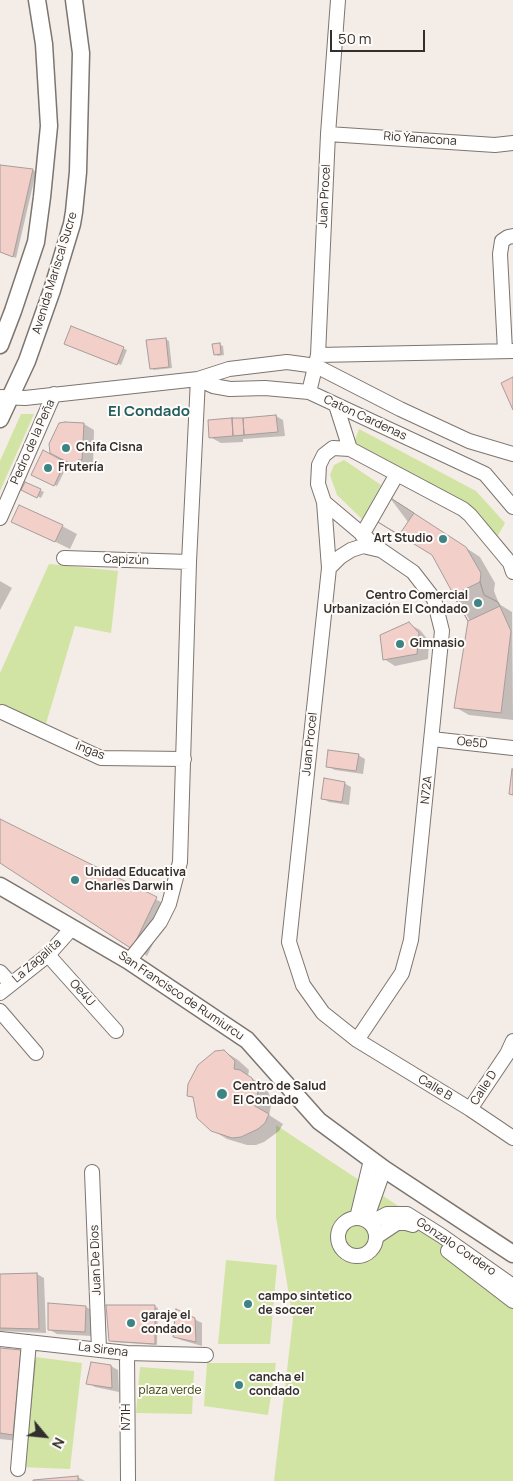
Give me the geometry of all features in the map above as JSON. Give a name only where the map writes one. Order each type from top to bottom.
[{"type":"main road","points":[[0,345],[36,242],[42,197],[49,126],[44,44],[37,0]]},
{"type":"main road","name":"Avenida Mariscal Sucre","points":[[0,419],[5,397],[27,361],[52,290],[72,224],[78,172],[82,53],[74,0]]},
{"type":"main road","name":"San Francisco de Rumiurcu","points":[[0,886],[129,961],[247,1040],[319,1121],[377,1165],[513,1254]]},
{"type":"street","name":"Juan Procel","points":[[309,392],[317,360],[328,134],[338,0]]},
{"type":"street","name":"Rio Yanacona","points":[[328,134],[495,145],[513,143]]},
{"type":"street","points":[[509,351],[500,254],[502,241],[513,236]]},
{"type":"street","name":"Caton Cardenas","points":[[5,397],[25,398],[198,378],[229,369],[287,362],[509,351]]},
{"type":"street","name":"Caton Cardenas","points":[[317,360],[400,410],[476,445],[513,454]]},
{"type":"street","name":"Caton Cardenas","points":[[198,378],[213,386],[230,389],[265,388],[309,392],[485,474],[513,507]]},
{"type":"street","points":[[129,961],[160,922],[169,904],[180,862],[189,562],[198,378]]},
{"type":"street","name":"Pedro de la Peña","points":[[0,518],[54,394]]},
{"type":"street","points":[[336,405],[350,449],[463,509],[512,564]]},
{"type":"street","points":[[390,430],[400,410]]},
{"type":"street","points":[[450,458],[460,437]]},
{"type":"street","name":"Juan Procel","points":[[350,449],[333,448],[324,455],[318,465],[318,484],[324,502],[329,568],[289,942],[303,985],[323,1013],[357,1040]]},
{"type":"street","points":[[362,535],[397,474]]},
{"type":"street","name":"N72A","points":[[324,502],[381,550],[413,572],[434,599],[442,631],[411,940],[402,973],[357,1040]]},
{"type":"street","name":"N72A","points":[[329,568],[340,556],[351,550],[363,546],[381,550]]},
{"type":"street","name":"Capizún","points":[[64,558],[189,562]]},
{"type":"street","name":"Ingas","points":[[2,712],[101,758],[184,759]]},
{"type":"street","name":"Oe5D","points":[[432,739],[513,748]]},
{"type":"street","name":"La Zagalita","points":[[0,993],[48,954],[72,928]]},
{"type":"street","name":"Oe4U","points":[[48,954],[116,1031]]},
{"type":"street","points":[[0,972],[11,984]]},
{"type":"street","points":[[0,1011],[36,1053]]},
{"type":"street","name":"Calle B","points":[[357,1040],[513,1138]]},
{"type":"street","name":"Calle D","points":[[470,1110],[513,1041]]},
{"type":"street","points":[[364,1221],[377,1165]]},
{"type":"street","name":"Juan De Dios","points":[[92,1172],[99,1349]]},
{"type":"street","name":"Gonzalo Cordero","points":[[364,1221],[387,1214],[407,1214],[513,1286]]},
{"type":"street","points":[[349,1220],[364,1221],[376,1237],[375,1244],[364,1255],[356,1257],[349,1255],[339,1244],[339,1230],[349,1220]]},
{"type":"street","name":"Gonzalo Cordero","points":[[376,1237],[397,1223],[415,1226],[513,1301]]},
{"type":"street","name":"La Sirena","points":[[0,1339],[127,1353],[206,1355]]},
{"type":"street","points":[[18,1470],[29,1342]]},
{"type":"street","name":"N71H","points":[[127,1353],[128,1481]]},
{"type":"green space","points":[[21,414],[34,414],[0,491],[0,461]]},
{"type":"green space","points":[[359,429],[476,491],[505,523],[497,537],[471,508],[354,443]]},
{"type":"green space","points":[[344,460],[381,485],[362,519],[337,495],[330,475],[334,465]]},
{"type":"green space","points":[[49,564],[118,571],[111,633],[75,626],[45,727],[0,705],[0,673]]},
{"type":"green space","points":[[276,1125],[513,1282],[513,1481],[274,1481],[293,1319],[276,1217]]},
{"type":"green space","name":"campo sintetico de soccer","points":[[226,1260],[277,1265],[270,1344],[218,1344]]},
{"type":"green space","points":[[35,1357],[82,1363],[70,1469],[19,1467]]},
{"type":"green space","name":"cancha el condado","points":[[207,1363],[276,1363],[268,1415],[204,1406]]},
{"type":"green space","name":"plaza verde","points":[[140,1367],[194,1371],[192,1414],[136,1413]]},
{"type":"building","points":[[0,165],[33,169],[13,257],[0,252]]},
{"type":"building","points":[[71,326],[124,347],[117,365],[64,344]]},
{"type":"building","points":[[166,338],[169,367],[150,369],[146,340]]},
{"type":"building","points":[[220,343],[221,354],[214,355],[212,344]]},
{"type":"building","points":[[513,377],[513,410],[501,383]]},
{"type":"building","points":[[276,415],[278,432],[244,435],[243,418]]},
{"type":"building","points":[[232,418],[233,436],[209,438],[208,420]]},
{"type":"building","points":[[232,418],[243,418],[244,435],[233,436]]},
{"type":"building","name":"Chifa Cisna","points":[[59,423],[84,423],[82,460],[78,460],[75,466],[50,453],[49,444]]},
{"type":"building","name":"Frutería","points":[[43,450],[65,462],[54,486],[31,475]]},
{"type":"building","points":[[25,482],[41,489],[37,498],[21,490]]},
{"type":"building","name":"Centro Comercial Urbanización El Condado","points":[[389,497],[466,547],[481,573],[480,582],[484,595],[498,602],[511,631],[501,713],[454,708],[468,621],[432,555],[373,519]]},
{"type":"building","points":[[389,497],[414,513],[399,535],[373,519]]},
{"type":"building","points":[[19,505],[63,525],[55,542],[11,522]]},
{"type":"building","points":[[480,582],[484,595],[498,602],[500,606],[468,621],[453,595]]},
{"type":"building","name":"Gimnasio","points":[[409,622],[419,633],[417,654],[383,660],[380,635]]},
{"type":"building","points":[[328,750],[359,754],[356,771],[326,767]]},
{"type":"building","points":[[513,769],[513,795],[509,794]]},
{"type":"building","points":[[324,778],[345,782],[342,802],[321,799]]},
{"type":"building","name":"Unidad Educativa Charles Darwin","points":[[0,819],[157,897],[132,949],[0,863]]},
{"type":"building","name":"Centro de Salud El Condado","points":[[224,1050],[235,1061],[234,1069],[240,1070],[252,1078],[258,1092],[255,1106],[269,1114],[265,1123],[258,1129],[241,1137],[232,1138],[211,1131],[197,1118],[193,1097],[187,1096],[188,1084],[198,1065],[215,1051]]},
{"type":"building","points":[[37,1273],[39,1329],[0,1328],[0,1274]]},
{"type":"building","points":[[48,1303],[86,1306],[85,1332],[48,1330]]},
{"type":"building","name":"garaje el condado","points":[[106,1305],[155,1305],[155,1344],[109,1341]]},
{"type":"building","points":[[176,1309],[195,1318],[196,1342],[173,1337]]},
{"type":"building","points":[[0,1348],[21,1350],[13,1435],[0,1433]]},
{"type":"building","points":[[91,1362],[111,1365],[112,1388],[86,1384]]},
{"type":"building","points":[[78,1476],[78,1481],[33,1481],[33,1480]]},
{"type":"place","name":"Chifa Cisna","points":[[66,448]]},
{"type":"place","name":"Frutería","points":[[48,468]]},
{"type":"place","name":"Art Studio","points":[[443,539]]},
{"type":"place","name":"Centro Comercial Urbanización El Condado","points":[[478,603]]},
{"type":"place","name":"Gimnasio","points":[[400,644]]},
{"type":"place","name":"Unidad Educativa Charles Darwin","points":[[75,880]]},
{"type":"place","name":"Centro de Salud El Condado","points":[[222,1094]]},
{"type":"place","name":"campo sintetico de soccer","points":[[248,1304]]},
{"type":"place","name":"garaje el condado","points":[[131,1323]]},
{"type":"place","name":"cancha el condado","points":[[239,1385]]},
{"type":"district","name":"El Condado","points":[[149,412]]}]
